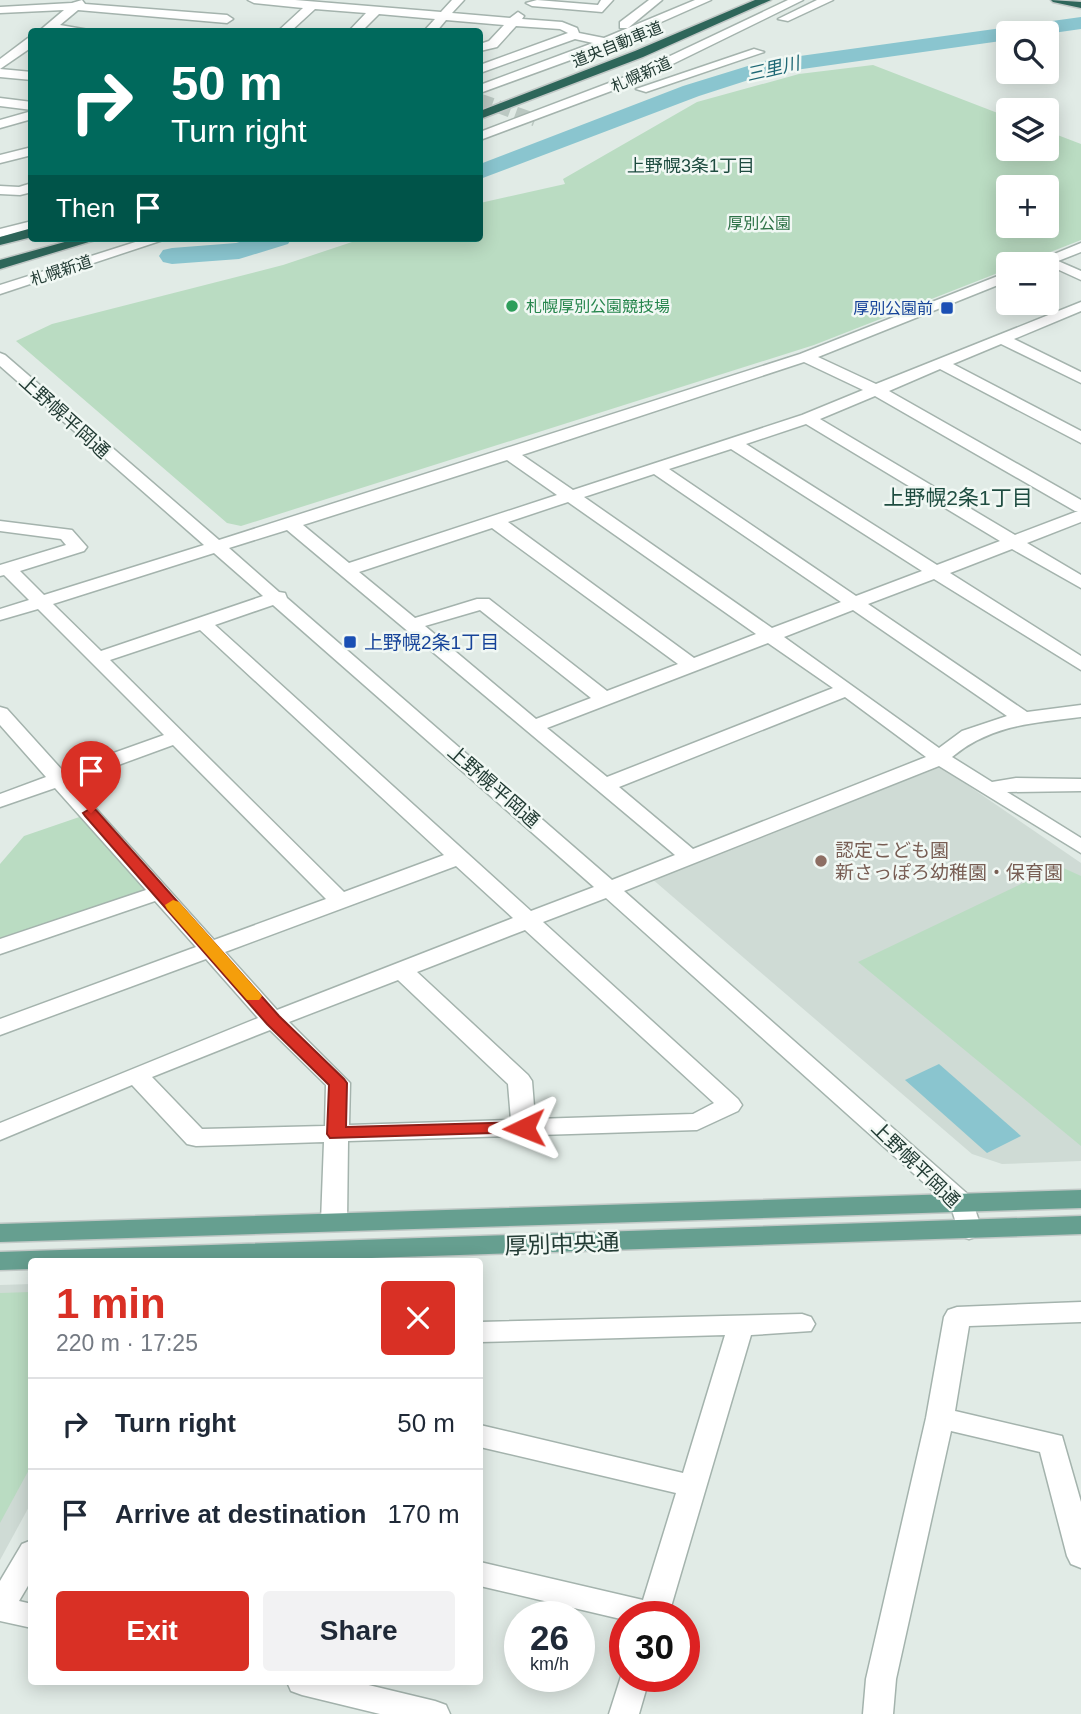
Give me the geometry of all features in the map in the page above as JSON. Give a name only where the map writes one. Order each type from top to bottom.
[{"type":"highway","name":"道央自動車道","points":[[483,103],[741,5],[765,0]]},
{"type":"highway","points":[[1060,1],[1081,5]]},
{"type":"highway","name":"道央自動車道","points":[[483,114],[627,59],[741,5]]},
{"type":"highway","points":[[483,127],[626,71],[741,5]]},
{"type":"highway","points":[[0,241],[28,233]]},
{"type":"highway","points":[[0,253],[40,242]]},
{"type":"highway","points":[[0,265],[81,242]]},
{"type":"main road","name":"厚別中央通","points":[[0,1233],[1081,1199]]},
{"type":"main road","name":"厚別中央通","points":[[184,1258],[1081,1225]]},
{"type":"main road","name":"厚別中央通","points":[[0,1261],[28,1261]]},
{"type":"street","points":[[0,8],[8,0]]},
{"type":"street","points":[[164,13],[179,0]]},
{"type":"street","points":[[446,0],[457,0]]},
{"type":"street","points":[[432,28],[457,0]]},
{"type":"street","points":[[483,46],[493,44],[534,1],[602,9],[607,0]]},
{"type":"street","points":[[597,44],[640,15],[656,0]]},
{"type":"street","points":[[483,88],[705,0]]},
{"type":"street","name":"札幌新道","points":[[483,134],[563,107],[699,48],[797,0]]},
{"type":"street","points":[[761,32],[827,0]]},
{"type":"street","points":[[0,8],[81,3],[164,13],[311,6],[377,9],[562,26],[573,31],[574,35],[597,44]]},
{"type":"street","points":[[48,28],[81,3]]},
{"type":"street","points":[[287,28],[311,6]]},
{"type":"street","points":[[218,28],[241,8]]},
{"type":"street","points":[[358,28],[377,9]]},
{"type":"street","points":[[483,68],[574,35]]},
{"type":"street","points":[[483,150],[542,123],[674,76],[745,45],[699,48]]},
{"type":"street","points":[[0,65],[28,47]]},
{"type":"street","points":[[0,73],[28,76]]},
{"type":"street","points":[[0,102],[28,106]]},
{"type":"street","points":[[0,124],[28,116]]},
{"type":"street","points":[[0,159],[28,151]]},
{"type":"street","points":[[0,190],[20,191],[28,188]]},
{"type":"street","points":[[0,233],[28,226]]},
{"type":"street","name":"札幌新道","points":[[0,290],[150,242]]},
{"type":"street","points":[[1059,256],[1081,247]]},
{"type":"street","points":[[1059,269],[1081,276]]},
{"type":"street","points":[[0,615],[510,454],[805,357],[996,281]]},
{"type":"street","points":[[346,570],[808,418],[1081,306]]},
{"type":"street","points":[[1062,314],[1081,323]]},
{"type":"street","points":[[1002,339],[1081,377]]},
{"type":"street","points":[[805,357],[878,391],[1081,507]]},
{"type":"street","name":"上野幌平岡通","points":[[0,358],[217,547],[279,597],[611,888],[962,1203],[969,1230]]},
{"type":"street","points":[[942,364],[1081,438]]},
{"type":"street","points":[[808,418],[1081,583]]},
{"type":"street","points":[[733,443],[1081,664]]},
{"type":"street","points":[[510,454],[847,689],[941,759],[1081,846]]},
{"type":"street","points":[[656,468],[1026,719]]},
{"type":"street","points":[[533,727],[1081,516]]},
{"type":"street","points":[[496,522],[691,665]]},
{"type":"street","points":[[290,523],[690,858]]},
{"type":"street","points":[[0,526],[66,534],[78,547],[4,570]]},
{"type":"street","points":[[4,570],[41,601],[341,901]]},
{"type":"street","points":[[98,658],[279,597]]},
{"type":"street","points":[[410,625],[484,603],[606,700]]},
{"type":"street","points":[[136,1073],[197,1139],[697,1122],[730,1105],[526,922],[203,623]]},
{"type":"street","points":[[606,785],[847,689]]},
{"type":"street","points":[[0,1132],[136,1073],[941,759],[954,743],[980,729],[1081,711]]},
{"type":"street","points":[[0,713],[273,1020],[338,1083],[334,1222]]},
{"type":"street","points":[[0,801],[177,737]]},
{"type":"street","points":[[988,789],[1016,784],[1081,785]]},
{"type":"street","points":[[0,1027],[459,858]]},
{"type":"street","points":[[0,947],[161,892]]},
{"type":"street","points":[[400,969],[520,1082],[524,1128]]},
{"type":"street","points":[[878,1714],[881,1679],[940,1418],[957,1317],[1081,1312]]},
{"type":"street","points":[[483,1332],[802,1324]]},
{"type":"street","points":[[658,1601],[741,1325]]},
{"type":"street","points":[[940,1418],[1052,1444],[1081,1556]]},
{"type":"street","points":[[483,1437],[692,1486]]},
{"type":"street","points":[[28,1559],[0,1608],[28,1615]]},
{"type":"street","points":[[483,1575],[609,1605]]},
{"type":"street","points":[[314,1685],[435,1714]]},
{"type":"street","points":[[624,1714],[630,1692]]},
{"type":"shaded area","points":[[941,767],[1081,863],[1081,1161],[1002,1164],[972,1154],[651,878]]},
{"type":"shaded area","points":[[28,1284],[28,1509],[0,1560],[0,1285]]},
{"type":"green space","name":"厚別公園","points":[[873,65],[996,112],[996,161],[1059,161],[1059,136],[1081,144],[1081,240],[1050,252],[996,252],[996,274],[814,345],[241,526],[227,523],[16,341],[52,324],[283,265],[352,242],[483,242],[483,202],[565,184],[563,179],[697,102],[799,74]]},
{"type":"green space","points":[[91,813],[161,892],[0,947],[0,864],[24,836]]},
{"type":"green space","points":[[1059,866],[1081,876],[1081,1146],[858,962]]},
{"type":"green space","points":[[28,1292],[28,1472],[0,1523],[0,1293]]},
{"type":"water","points":[[939,1064],[1021,1136],[987,1153],[905,1080]]},
{"type":"waterway","name":"三里川","points":[[483,171],[691,91],[764,68],[1081,23]]},
{"type":"waterway","name":"三里川","points":[[172,256],[239,251],[267,242]]},
{"type":"tunnel","points":[[483,101],[535,120]]},
{"type":"slow traffic","points":[[173,905],[253,996]]},
{"type":"place","name":"札幌厚別公園競技場","points":[[512,306]]},
{"type":"place","name":"厚別公園前","points":[[947,308]]},
{"type":"place","name":"上野幌2条1丁目","points":[[350,642]]},
{"type":"place","name":"認定こども園 新さっぽろ幼稚園・保育園","points":[[821,861]]},
{"type":"district","name":"上野幌3条1丁目","points":[[691,166]]},
{"type":"district","name":"上野幌2条1丁目","points":[[958,498]]},
{"type":"route","points":[[91,813],[273,1020],[338,1083],[337,1134],[524,1128]]}]
